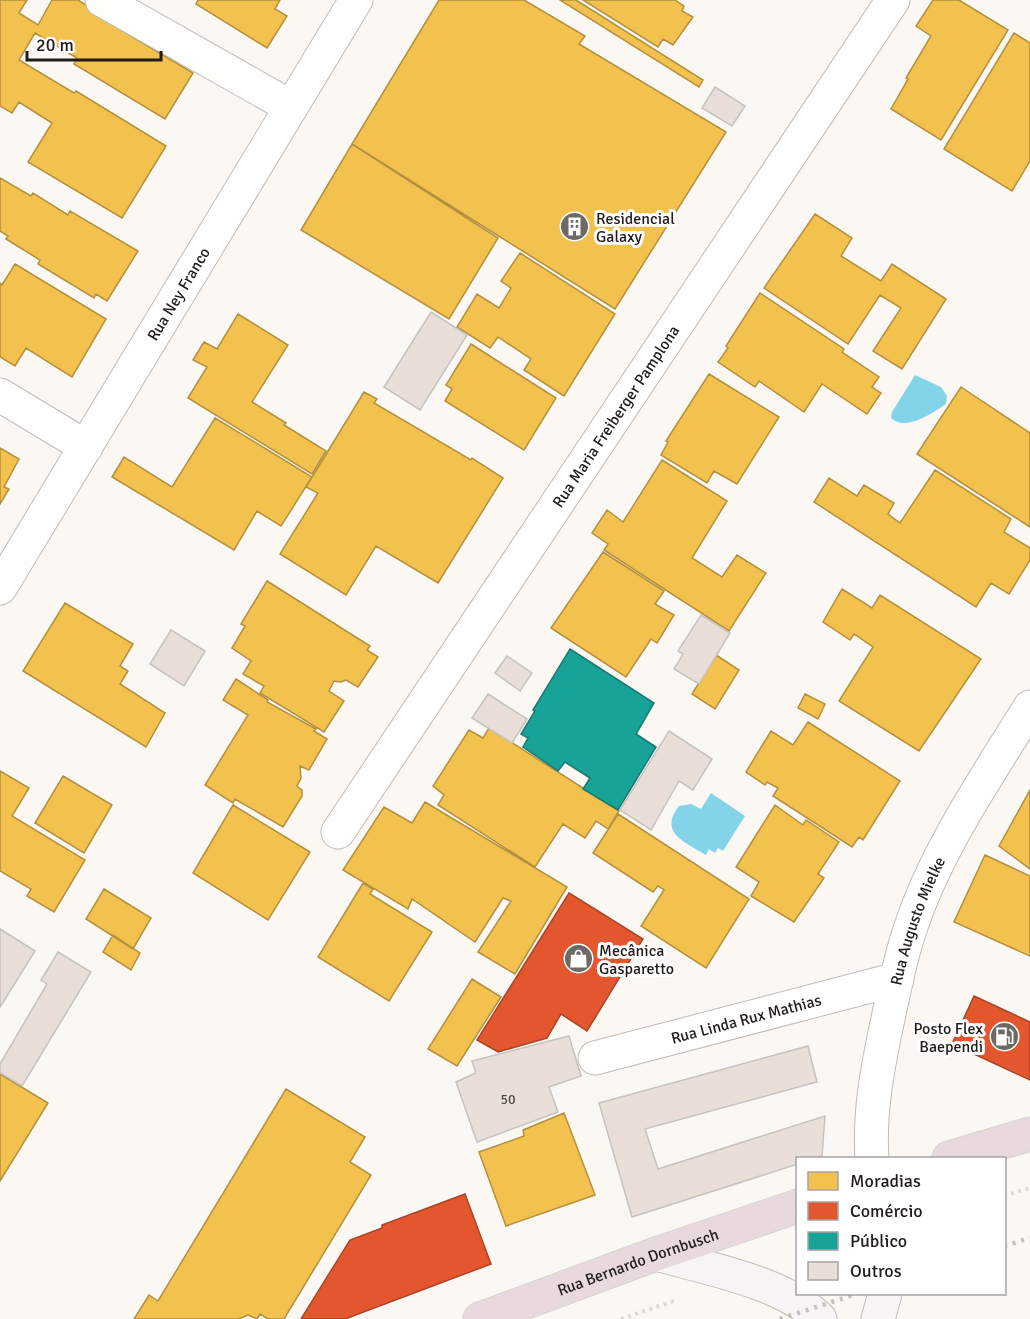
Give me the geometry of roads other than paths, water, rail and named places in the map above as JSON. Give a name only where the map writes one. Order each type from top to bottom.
[{"type":"highway","points":[[952,1157],[1025,1136]]},
{"type":"highway","points":[[995,1157],[1025,1136]]},
{"type":"highway","name":"Rua Bernardo Dornbusch","points":[[480,1319],[656,1254],[796,1207]]},
{"type":"street","points":[[102,0],[291,107]]},
{"type":"street","name":"Rua Ney Franco","points":[[0,588],[356,0]]},
{"type":"street","name":"Rua Maria Freiberger Pamplona","points":[[338,832],[893,0]]},
{"type":"street","points":[[0,395],[86,447]]},
{"type":"street","name":"Rua Augusto Mielke","points":[[872,1157],[871,1119],[879,1062],[913,918],[935,868],[1030,707]]},
{"type":"street","name":"Rua Linda Rux Mathias","points":[[596,1058],[897,979]]},
{"type":"street","points":[[656,1254],[742,1278],[810,1309],[820,1319]]},
{"type":"street","points":[[878,1319],[884,1295]]},
{"type":"water","points":[[915,375],[941,387],[947,396],[946,404],[919,420],[897,422],[891,418],[892,412]]},
{"type":"water","points":[[711,793],[745,816],[723,851],[718,848],[715,853],[709,849],[706,855],[677,836],[671,823],[679,806],[691,804],[701,809]]},
{"type":"railway","points":[[1006,1245],[1030,1238]]},
{"type":"railway","points":[[780,1319],[853,1295]]},
{"type":"place","name":"Residencial Galaxy","points":[[575,227]]},
{"type":"place","name":"Mecânica Gasparetto","points":[[578,959]]},
{"type":"place","name":"Posto Flex Baependi","points":[[1004,1037]]}]
